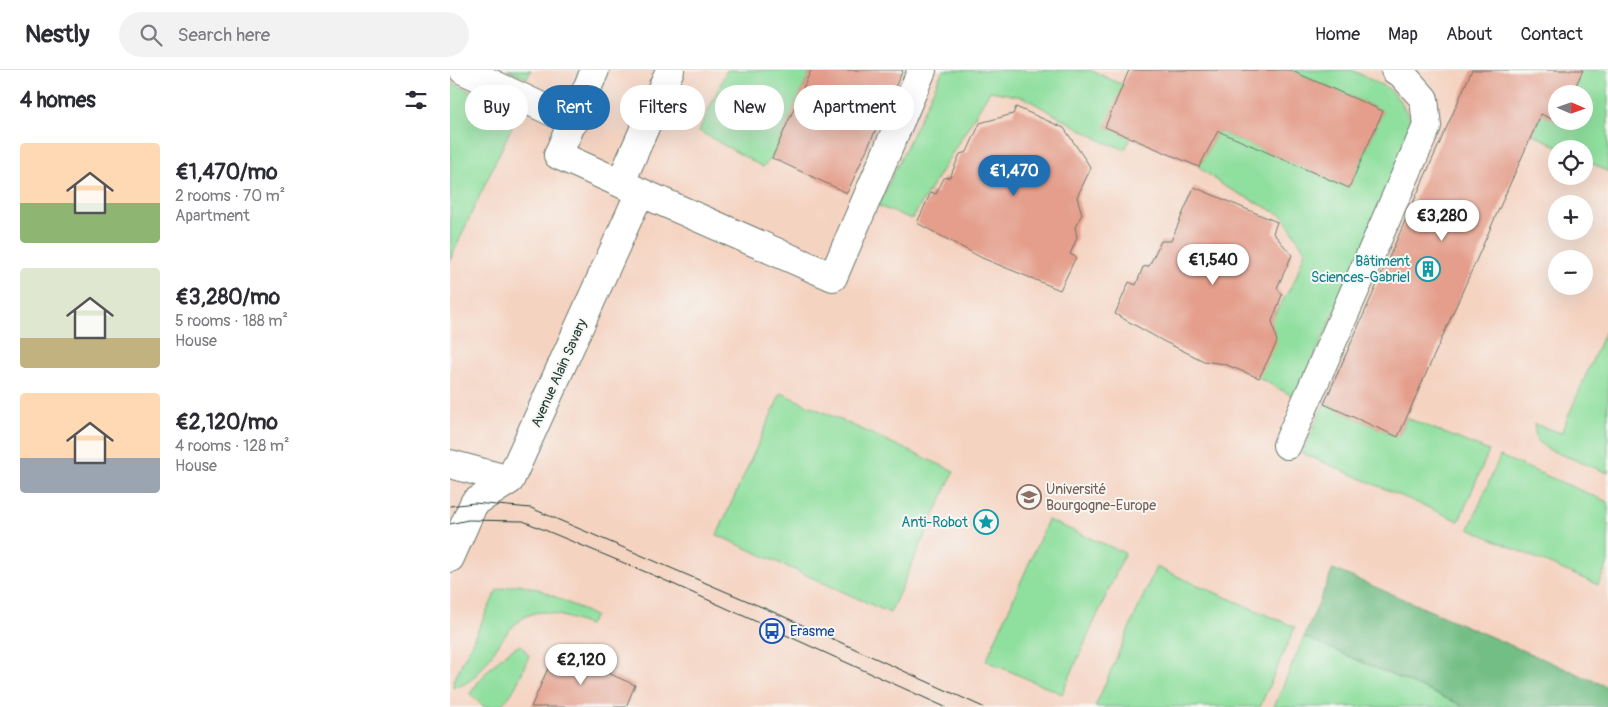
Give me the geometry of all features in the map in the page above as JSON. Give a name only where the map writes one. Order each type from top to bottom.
[{"type":"lane","points":[[463,70],[538,105]]},
{"type":"lane","points":[[589,85],[595,70]]},
{"type":"lane","name":"Avenue Alain Savary","points":[[510,480],[631,188],[670,70]]},
{"type":"lane","points":[[570,130],[558,155],[833,277],[922,70]]},
{"type":"lane","points":[[1287,445],[1427,126],[1424,99],[1396,70]]},
{"type":"lane","points":[[450,464],[510,480]]},
{"type":"lane","points":[[450,558],[474,503],[510,480]]},
{"type":"shaded area","name":"Université Bourgogne-Europe","points":[[450,70],[1608,70],[1608,707],[450,707]]},
{"type":"green space","points":[[507,70],[531,70],[527,78]]},
{"type":"green space","points":[[727,70],[811,70],[804,85],[794,85],[794,108],[772,158],[763,167],[699,131],[705,130],[705,118],[715,96],[715,130],[784,130],[784,85],[720,85]]},
{"type":"green space","points":[[943,70],[1090,70],[1123,85],[1106,127],[1131,138],[1125,149],[1104,142],[1023,97],[990,91],[912,219],[878,206]]},
{"type":"green space","points":[[1290,70],[1352,70],[1389,89],[1401,102],[1410,119],[1411,141],[1296,398],[1259,378],[1266,329],[1295,280],[1305,251],[1283,216],[1224,186],[1199,167],[1218,131],[1349,187],[1383,111]]},
{"type":"green space","points":[[1581,70],[1608,70],[1608,172],[1593,164],[1593,140],[1548,142],[1533,134],[1542,114],[1548,117],[1548,130],[1593,130],[1593,85],[1575,85]]},
{"type":"green space","points":[[450,82],[465,89],[465,130],[510,130],[450,260]]},
{"type":"green space","points":[[1608,324],[1608,473],[1547,449],[1536,439],[1534,424],[1561,433]]},
{"type":"green space","points":[[781,393],[954,471],[890,613],[717,535]]},
{"type":"green space","points":[[1324,404],[1398,437],[1407,418],[1489,451],[1459,521],[1302,453]]},
{"type":"green space","points":[[1500,456],[1608,502],[1608,563],[1598,585],[1469,529]]},
{"type":"green space","points":[[1048,520],[1125,553],[1062,694],[986,661]]},
{"type":"green space","points":[[1156,567],[1295,627],[1260,707],[1095,707]]},
{"type":"green space","points":[[1333,569],[1608,687],[1608,707],[1466,707],[1304,637]]},
{"type":"green space","points":[[519,584],[541,590],[595,616],[589,625],[546,612],[527,616],[515,624],[504,636],[476,675],[465,684],[453,687],[454,680],[497,590]]},
{"type":"green space","points":[[1304,637],[1466,707],[1274,707]]},
{"type":"green space","points":[[521,645],[529,656],[515,687],[508,698],[501,704],[484,707],[470,694],[486,673],[500,659]]},
{"type":"building","points":[[811,70],[903,70],[896,85],[804,85]]},
{"type":"building","points":[[1129,70],[1290,70],[1383,111],[1349,188],[1218,131],[1199,167],[1105,127]]},
{"type":"building","name":"Bâtiment Sciences-Gabriel","points":[[1472,70],[1583,70],[1576,85],[1548,85],[1548,117],[1541,114],[1398,437],[1324,404]]},
{"type":"building","points":[[1016,107],[1064,128],[1091,168],[1077,197],[1082,214],[1075,227],[1077,238],[1070,254],[1076,257],[1060,290],[982,258],[917,223],[931,192],[936,194],[944,178],[950,177],[960,154],[967,152],[980,123],[1013,114]]},
{"type":"building","points":[[794,108],[794,130],[876,130],[847,193],[772,158]]},
{"type":"building","points":[[1194,187],[1277,222],[1273,233],[1292,255],[1277,288],[1282,295],[1272,321],[1277,342],[1259,378],[1224,364],[1204,361],[1115,314],[1129,282],[1136,285],[1143,267],[1149,266],[1161,241],[1171,241]]},
{"type":"building","points":[[556,650],[635,685],[626,707],[531,707]]},
{"type":"tram line","points":[[450,506],[474,503],[531,508],[778,614],[983,707]]},
{"type":"tram line","points":[[450,524],[468,520],[523,521],[653,575],[945,707]]},
{"type":"place","name":"Bâtiment Sciences-Gabriel","points":[[1428,269]]},
{"type":"place","name":"Université Bourgogne-Europe","points":[[1029,497]]},
{"type":"place","name":"Anti-Robot","points":[[986,522]]},
{"type":"place","name":"Erasme","points":[[772,631]]}]
